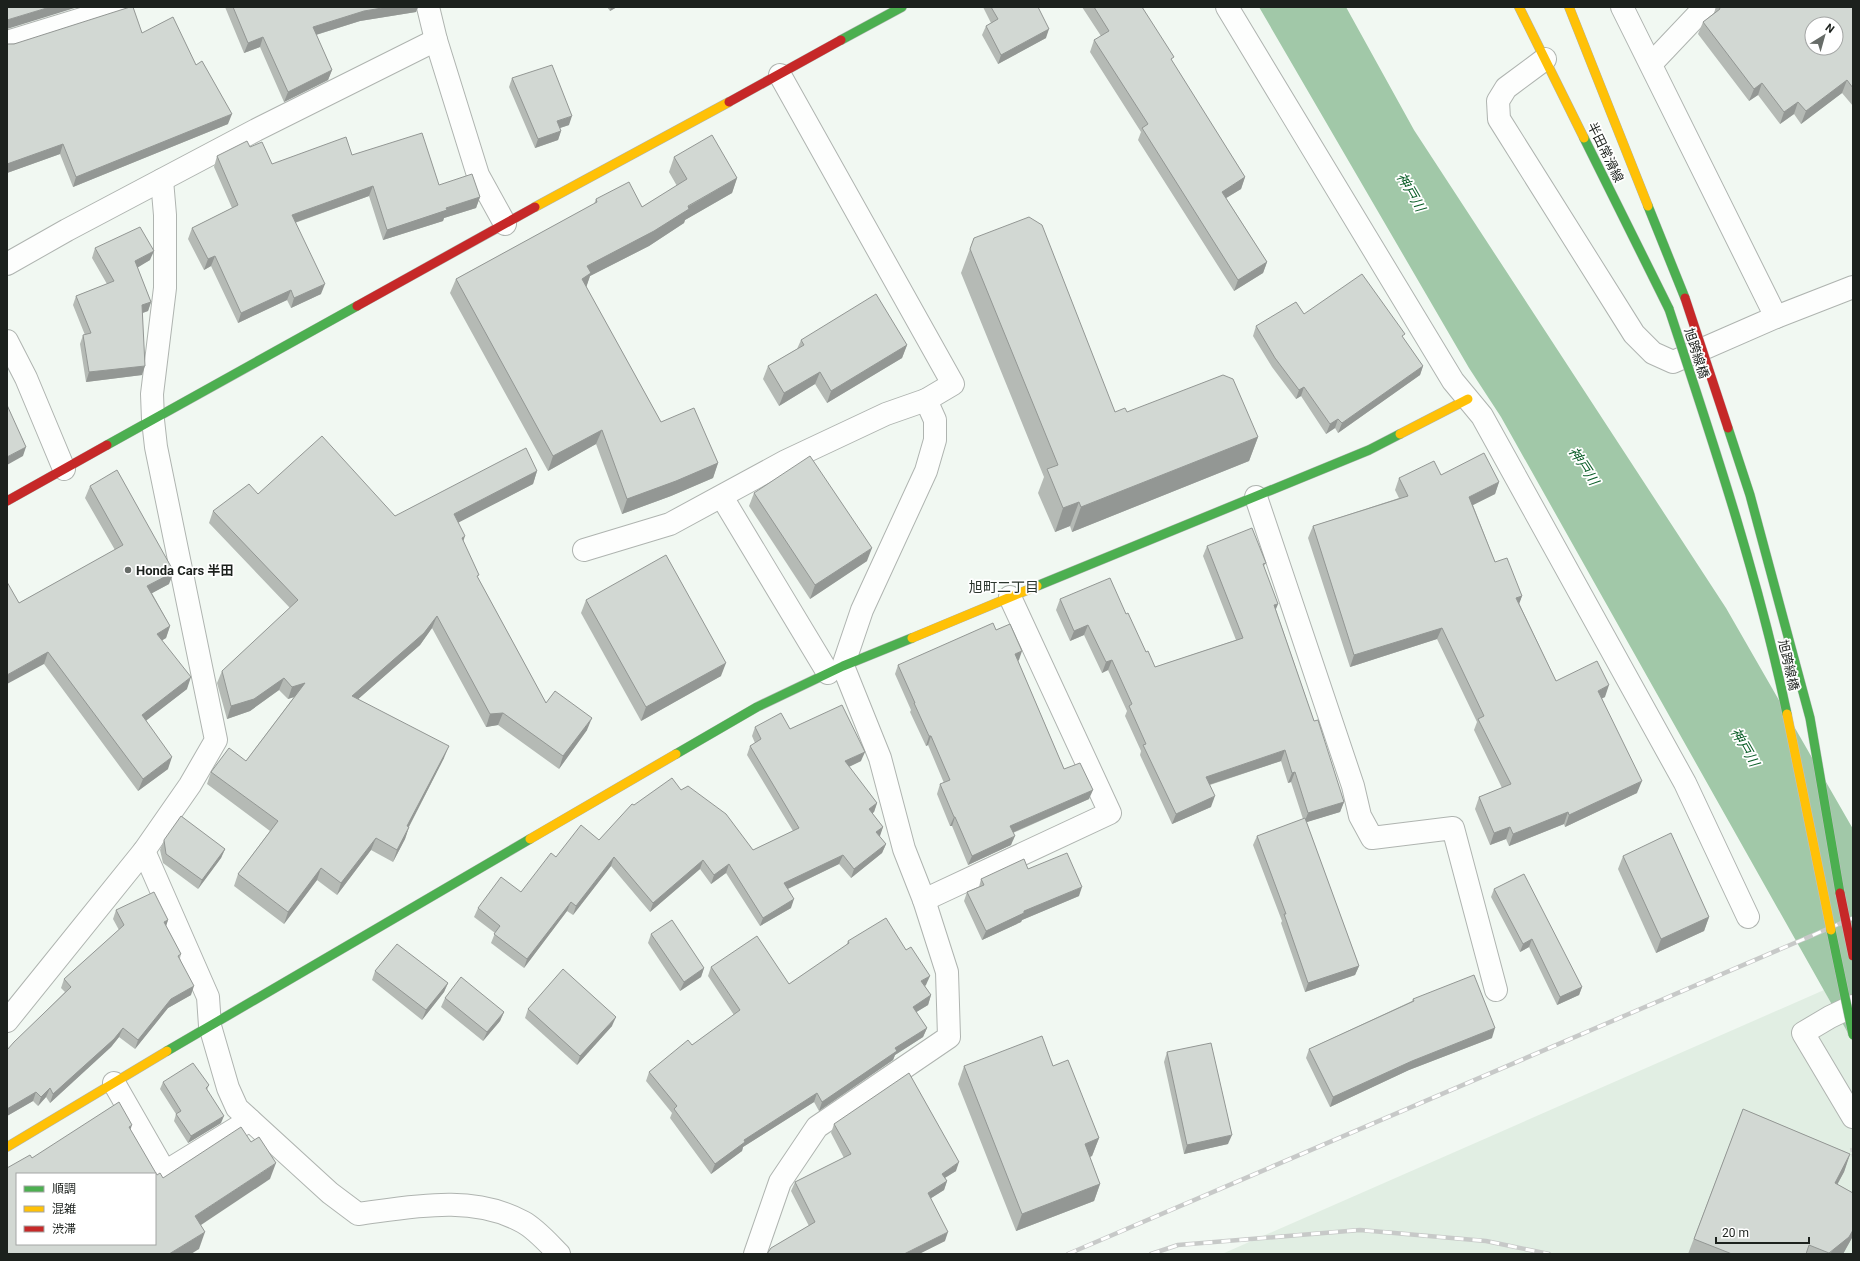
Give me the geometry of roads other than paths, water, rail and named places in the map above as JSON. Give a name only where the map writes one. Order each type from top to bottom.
[{"type":"street","points":[[7,42],[121,7]]},
{"type":"street","points":[[428,7],[436,40],[478,175],[505,224]]},
{"type":"street","points":[[7,501],[505,224],[902,7]]},
{"type":"street","points":[[1227,7],[1453,381],[1482,416],[1685,782],[1748,916]]},
{"type":"street","name":"半田常滑線","points":[[1519,7],[1669,309]]},
{"type":"street","name":"半田常滑線","points":[[1569,7],[1685,298]]},
{"type":"street","points":[[1622,7],[1776,317]]},
{"type":"street","points":[[1651,64],[1706,7]]},
{"type":"street","points":[[7,264],[66,230],[256,130],[436,40]]},
{"type":"street","points":[[1545,59],[1506,88],[1498,101],[1499,119],[1634,334],[1653,353],[1673,362],[1776,317],[1853,287]]},
{"type":"street","points":[[584,550],[670,524],[786,461],[886,414],[926,400],[953,384],[780,75]]},
{"type":"street","points":[[7,1021],[144,851],[190,785],[216,740],[156,447],[153,420],[153,382],[165,288],[165,215],[162,180]]},
{"type":"street","name":"旭跨線橋","points":[[1685,298],[1750,495],[1810,718],[1834,866],[1853,956]]},
{"type":"street","name":"旭跨線橋","points":[[1669,309],[1732,501],[1778,671],[1853,1035]]},
{"type":"street","points":[[7,341],[26,378],[64,469]]},
{"type":"street","points":[[7,1147],[210,1026],[757,706],[836,669],[1369,450],[1468,399]]},
{"type":"street","points":[[836,669],[926,471],[935,440],[935,420],[926,400]]},
{"type":"street","points":[[722,497],[836,669],[880,758],[904,849],[924,900],[947,972],[948,1037],[818,1127],[780,1182],[755,1254]]},
{"type":"street","points":[[1256,497],[1350,779],[1360,816],[1372,838],[1453,828],[1496,990]]},
{"type":"street","points":[[924,900],[1110,813],[1010,597]]},
{"type":"street","points":[[144,851],[208,997],[210,1026],[228,1088],[237,1108],[330,1193],[358,1214],[439,1204],[490,1209],[523,1222],[559,1254]]},
{"type":"street","points":[[1853,1006],[1830,1017],[1803,1033],[1853,1117]]},
{"type":"street","points":[[114,1083],[165,1172],[250,1120]]},
{"type":"water","name":"神戸川","points":[[1259,7],[1346,7],[1414,130],[1726,608],[1853,829],[1853,1042],[1501,417],[1469,368]]},
{"type":"railway","points":[[1068,1254],[1853,918]]},
{"type":"railway","points":[[1151,1254],[1178,1245],[1360,1230],[1486,1241],[1549,1254]]},
{"type":"place","name":"Honda Cars 半田","points":[[128,570]]},
{"type":"district","name":"旭町二丁目","points":[[1004,587]]}]
